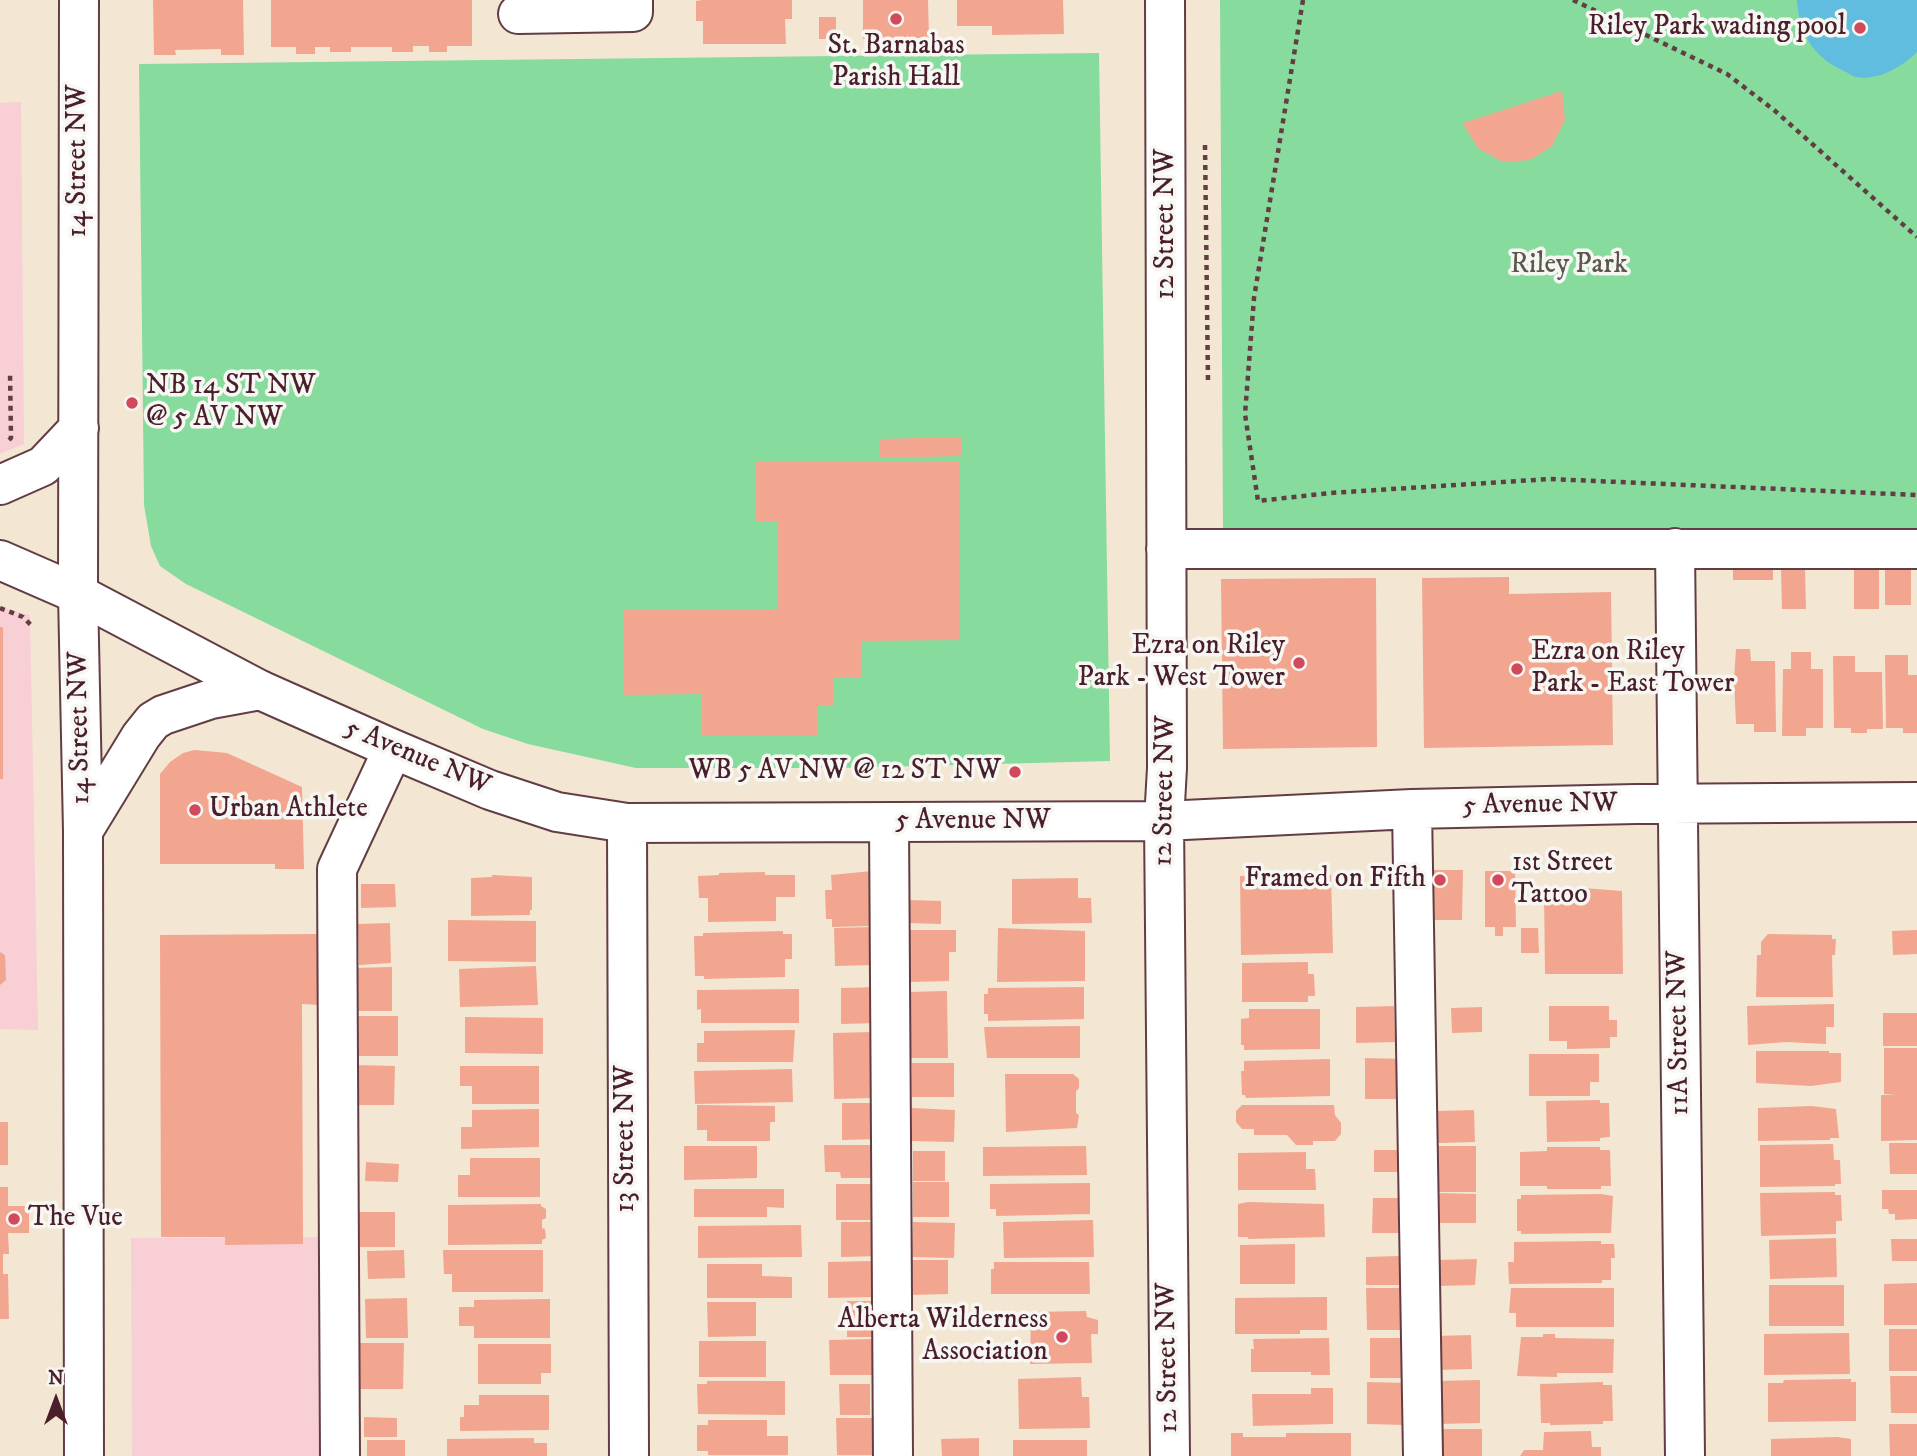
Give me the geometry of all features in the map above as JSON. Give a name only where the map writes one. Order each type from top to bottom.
[{"type":"street","name":"14 Street NW","points":[[79,0],[78,594],[83,831],[84,1456]]},
{"type":"street","points":[[518,14],[633,12],[633,0]]},
{"type":"street","name":"12 Street NW","points":[[1165,0],[1168,337],[1167,768],[1164,821],[1170,1456]]},
{"type":"street","points":[[0,485],[43,466],[79,428]]},
{"type":"street","name":"11A Street NW","points":[[1675,548],[1685,1456]]},
{"type":"street","points":[[1166,549],[1917,549]]},
{"type":"street","name":"5 Avenue NW","points":[[0,560],[78,594],[260,690],[393,750],[489,790],[557,812],[626,823],[1164,821],[1412,809],[1917,802]]},
{"type":"street","points":[[83,831],[141,736],[153,722],[163,715],[211,699],[260,690]]},
{"type":"street","points":[[340,1456],[337,869],[393,750]]},
{"type":"street","points":[[1412,809],[1423,1456]]},
{"type":"street","points":[[889,822],[893,1456]]},
{"type":"street","name":"13 Street NW","points":[[626,823],[629,1456]]},
{"type":"path","points":[[1303,0],[1254,298],[1245,414],[1258,501],[1330,493],[1550,479],[1917,495]]},
{"type":"path","points":[[1573,0],[1727,74],[1774,110],[1917,237]]},
{"type":"path","points":[[1205,136],[1208,382]]},
{"type":"path","points":[[5,442],[11,438],[10,371]]},
{"type":"path","points":[[0,608],[23,617],[32,626]]},
{"type":"shaded area","points":[[21,102],[24,444],[0,454],[0,103]]},
{"type":"shaded area","points":[[0,607],[30,615],[38,1030],[0,1029]]},
{"type":"shaded area","points":[[344,1237],[342,1456],[132,1456],[131,1238]]},
{"type":"green space","name":"Riley Park","points":[[1220,0],[1917,0],[1917,533],[1223,534]]},
{"type":"green space","points":[[1099,53],[1110,761],[840,768],[636,768],[528,744],[483,729],[186,584],[160,566],[151,546],[144,505],[139,64]]},
{"type":"water","name":"Riley Park wading pool","points":[[1797,0],[1917,0],[1917,52],[1898,67],[1882,75],[1865,78],[1854,76],[1832,65],[1809,42],[1801,23]]},
{"type":"building","points":[[153,0],[243,0],[244,55],[221,55],[221,49],[175,50],[176,55],[154,55]]},
{"type":"building","points":[[271,0],[472,0],[472,46],[447,46],[447,52],[429,52],[429,46],[413,46],[413,52],[392,52],[392,47],[351,47],[351,52],[330,52],[330,47],[315,47],[315,54],[296,54],[296,47],[271,47]]},
{"type":"building","points":[[792,0],[792,19],[785,19],[786,44],[703,44],[703,21],[696,21],[696,1]]},
{"type":"building","name":"St. Barnabas Parish Hall","points":[[863,0],[928,0],[929,38],[863,39]]},
{"type":"building","points":[[957,0],[1063,0],[1064,34],[992,35],[992,26],[957,26]]},
{"type":"building","points":[[819,17],[836,17],[836,39],[819,39]]},
{"type":"building","points":[[1562,91],[1565,120],[1552,146],[1530,160],[1503,162],[1479,149],[1464,126],[1463,123]]},
{"type":"building","points":[[962,437],[962,456],[880,458],[879,439]]},
{"type":"building","points":[[960,461],[960,640],[862,641],[862,677],[834,677],[834,705],[818,705],[818,736],[701,736],[701,694],[624,695],[624,609],[777,609],[777,521],[755,521],[755,462]]},
{"type":"building","points":[[1733,561],[1773,561],[1773,580],[1733,580]]},
{"type":"building","points":[[1911,567],[1911,605],[1885,605],[1885,568]]},
{"type":"building","points":[[1805,569],[1806,609],[1782,609],[1781,570]]},
{"type":"building","points":[[1854,570],[1879,570],[1879,609],[1854,609]]},
{"type":"building","name":"Ezra on Riley Park - East Tower","points":[[1509,577],[1509,594],[1611,592],[1613,745],[1424,748],[1422,578]]},
{"type":"building","name":"Ezra on Riley Park - West Tower","points":[[1376,578],[1377,747],[1223,749],[1221,579]]},
{"type":"building","points":[[0,627],[3,627],[3,779],[0,779]]},
{"type":"building","points":[[1736,649],[1750,649],[1751,661],[1775,661],[1776,732],[1754,732],[1754,724],[1736,724]]},
{"type":"building","points":[[1791,652],[1811,652],[1811,669],[1823,669],[1823,728],[1806,728],[1806,736],[1782,736],[1783,669],[1791,669]]},
{"type":"building","points":[[1885,655],[1908,655],[1908,675],[1917,675],[1917,733],[1903,733],[1903,728],[1886,728]]},
{"type":"building","points":[[1833,656],[1855,656],[1855,672],[1882,672],[1883,729],[1851,733],[1851,728],[1834,728]]},
{"type":"building","points":[[195,750],[227,753],[302,787],[304,869],[275,869],[275,864],[160,864],[160,774],[170,762],[183,753]]},
{"type":"building","points":[[1432,870],[1463,870],[1462,920],[1433,920]]},
{"type":"building","points":[[872,871],[874,923],[870,923],[870,926],[832,927],[832,919],[826,919],[825,890],[832,890],[831,875]]},
{"type":"building","points":[[1485,871],[1515,871],[1516,927],[1503,927],[1503,936],[1495,936],[1495,927],[1485,927]]},
{"type":"building","points":[[765,872],[765,875],[795,875],[795,897],[776,897],[776,921],[708,922],[708,898],[699,898],[698,876]]},
{"type":"building","points":[[492,875],[532,877],[530,915],[471,916],[471,878]]},
{"type":"building","points":[[1331,875],[1333,953],[1241,955],[1240,876]]},
{"type":"building","points":[[1078,878],[1078,898],[1091,898],[1092,923],[1012,924],[1012,879]]},
{"type":"building","points":[[361,884],[395,884],[396,907],[361,908]]},
{"type":"building","points":[[1584,888],[1622,891],[1623,974],[1545,974],[1544,891]]},
{"type":"building","points":[[908,900],[941,901],[941,924],[908,923]]},
{"type":"building","points":[[448,920],[536,921],[536,962],[448,961]]},
{"type":"building","points":[[390,923],[391,963],[359,965],[358,924]]},
{"type":"building","points":[[874,927],[875,965],[835,966],[834,928]]},
{"type":"building","points":[[998,928],[1085,931],[1085,981],[997,982]]},
{"type":"building","points":[[1521,928],[1538,928],[1539,953],[1521,953]]},
{"type":"building","points":[[910,930],[956,930],[956,952],[949,952],[949,981],[910,982]]},
{"type":"building","points":[[1917,930],[1917,954],[1893,955],[1892,931]]},
{"type":"building","points":[[783,931],[783,934],[792,934],[792,959],[785,959],[785,977],[704,979],[704,976],[695,976],[694,936],[703,936],[703,933]]},
{"type":"building","points":[[319,934],[320,1005],[302,1004],[303,1244],[225,1245],[225,1237],[161,1237],[160,935]]},
{"type":"building","points":[[1768,934],[1832,935],[1832,939],[1836,939],[1835,955],[1832,955],[1833,997],[1756,997],[1757,955],[1761,955],[1761,942]]},
{"type":"building","points":[[0,952],[5,955],[6,980],[0,985]]},
{"type":"building","points":[[1308,962],[1308,974],[1314,974],[1315,996],[1308,996],[1308,1002],[1242,1002],[1242,963]]},
{"type":"building","points":[[536,966],[538,1005],[460,1007],[459,969]]},
{"type":"building","points":[[392,967],[392,1011],[354,1011],[353,968]]},
{"type":"building","points":[[880,987],[880,1023],[841,1024],[841,988]]},
{"type":"building","points":[[1084,987],[1084,1019],[988,1021],[988,1014],[984,1014],[984,994],[988,994],[988,988]]},
{"type":"building","points":[[799,989],[799,1023],[701,1023],[701,1009],[697,1010],[697,990]]},
{"type":"building","points":[[947,991],[948,1058],[909,1058],[908,992]]},
{"type":"building","points":[[1834,1004],[1834,1027],[1826,1027],[1826,1044],[1786,1042],[1748,1045],[1747,1006]]},
{"type":"building","points":[[1394,1006],[1395,1042],[1356,1043],[1356,1007]]},
{"type":"building","points":[[1549,1006],[1609,1006],[1609,1020],[1617,1020],[1617,1037],[1610,1037],[1610,1048],[1567,1049],[1567,1041],[1549,1041]]},
{"type":"building","points":[[1482,1007],[1482,1032],[1452,1033],[1451,1008]]},
{"type":"building","points":[[1249,1009],[1320,1009],[1320,1049],[1244,1050],[1244,1045],[1241,1045],[1241,1019],[1249,1018]]},
{"type":"building","points":[[1883,1013],[1917,1013],[1917,1046],[1883,1046]]},
{"type":"building","points":[[354,1016],[398,1016],[398,1056],[354,1056]]},
{"type":"building","points":[[465,1017],[543,1018],[543,1054],[465,1053]]},
{"type":"building","points":[[1080,1026],[1080,1058],[987,1058],[984,1027]]},
{"type":"building","points":[[795,1030],[793,1062],[697,1062],[697,1043],[704,1043],[704,1031]]},
{"type":"building","points":[[872,1032],[873,1098],[834,1099],[833,1033]]},
{"type":"building","points":[[1884,1048],[1917,1048],[1917,1140],[1881,1141],[1881,1095],[1896,1095],[1884,1094]]},
{"type":"building","points":[[1756,1051],[1841,1053],[1841,1082],[1811,1086],[1756,1083]]},
{"type":"building","points":[[1529,1054],[1599,1054],[1599,1082],[1590,1082],[1590,1096],[1529,1096]]},
{"type":"building","points":[[1365,1058],[1405,1059],[1405,1099],[1365,1099]]},
{"type":"building","points":[[1330,1059],[1330,1096],[1246,1098],[1242,1095],[1241,1071],[1244,1071],[1244,1061]]},
{"type":"building","points":[[912,1063],[954,1063],[954,1097],[912,1097]]},
{"type":"building","points":[[355,1065],[395,1066],[394,1105],[355,1105]]},
{"type":"building","points":[[460,1066],[539,1066],[539,1104],[472,1104],[472,1086],[460,1086]]},
{"type":"building","points":[[792,1069],[793,1102],[695,1104],[694,1071]]},
{"type":"building","points":[[1005,1074],[1073,1074],[1079,1079],[1079,1088],[1076,1091],[1076,1113],[1079,1115],[1077,1128],[1006,1132]]},
{"type":"building","points":[[1600,1100],[1600,1103],[1609,1103],[1610,1137],[1600,1138],[1600,1141],[1547,1142],[1546,1101]]},
{"type":"building","points":[[842,1103],[881,1103],[881,1139],[842,1140]]},
{"type":"building","points":[[697,1105],[775,1106],[775,1122],[770,1122],[770,1141],[707,1141],[707,1130],[697,1130]]},
{"type":"building","points":[[1242,1105],[1334,1105],[1335,1115],[1341,1123],[1341,1134],[1335,1141],[1313,1141],[1313,1145],[1296,1145],[1287,1135],[1254,1135],[1254,1129],[1242,1129],[1236,1122],[1236,1111]]},
{"type":"building","points":[[1812,1106],[1836,1109],[1839,1138],[1758,1141],[1758,1108]]},
{"type":"building","points":[[912,1108],[955,1110],[954,1142],[911,1141]]},
{"type":"building","points":[[539,1109],[539,1147],[461,1149],[461,1127],[472,1127],[472,1110]]},
{"type":"building","points":[[1474,1110],[1475,1142],[1438,1143],[1437,1111]]},
{"type":"building","points":[[0,1122],[8,1122],[8,1165],[0,1165]]},
{"type":"building","points":[[1889,1143],[1917,1143],[1917,1174],[1890,1174]]},
{"type":"building","points":[[1833,1144],[1834,1160],[1840,1160],[1841,1184],[1760,1187],[1760,1145]]},
{"type":"building","points":[[824,1145],[878,1145],[879,1178],[841,1178],[840,1172],[825,1172]]},
{"type":"building","points":[[684,1146],[757,1146],[757,1178],[684,1180]]},
{"type":"building","points":[[1086,1146],[1087,1175],[983,1176],[983,1147]]},
{"type":"building","points":[[1434,1146],[1476,1146],[1476,1192],[1434,1192]]},
{"type":"building","points":[[1547,1147],[1600,1147],[1600,1150],[1610,1150],[1611,1186],[1601,1186],[1601,1189],[1547,1189],[1547,1186],[1520,1186],[1520,1152],[1547,1151]]},
{"type":"building","points":[[1374,1150],[1402,1150],[1402,1172],[1374,1172]]},
{"type":"building","points":[[913,1151],[945,1151],[945,1181],[913,1181]]},
{"type":"building","points":[[1306,1152],[1306,1169],[1315,1169],[1316,1190],[1238,1190],[1238,1153]]},
{"type":"building","points":[[470,1158],[540,1158],[540,1197],[458,1197],[458,1175],[470,1175]]},
{"type":"building","points":[[366,1162],[399,1164],[398,1182],[365,1181]]},
{"type":"building","points":[[913,1182],[949,1182],[949,1217],[913,1217]]},
{"type":"building","points":[[1090,1183],[1090,1214],[996,1216],[996,1209],[990,1209],[990,1184]]},
{"type":"building","points":[[836,1184],[878,1184],[878,1220],[836,1220]]},
{"type":"building","name":"The Vue","points":[[0,1187],[8,1187],[8,1206],[29,1206],[29,1233],[8,1233],[9,1254],[3,1254],[3,1274],[8,1274],[9,1319],[0,1319]]},
{"type":"building","points":[[694,1189],[784,1189],[784,1208],[767,1207],[767,1217],[694,1217]]},
{"type":"building","points":[[1882,1190],[1917,1190],[1917,1219],[1895,1220],[1895,1214],[1889,1214],[1888,1209],[1882,1209]]},
{"type":"building","points":[[1835,1192],[1835,1195],[1841,1195],[1842,1221],[1836,1221],[1836,1234],[1761,1236],[1760,1193]]},
{"type":"building","points":[[1436,1193],[1476,1194],[1476,1223],[1436,1223]]},
{"type":"building","points":[[1521,1195],[1613,1196],[1611,1233],[1521,1234],[1521,1231],[1517,1231],[1517,1199],[1521,1199]]},
{"type":"building","points":[[1373,1198],[1406,1198],[1405,1233],[1372,1233]]},
{"type":"building","points":[[541,1204],[546,1209],[542,1228],[545,1229],[546,1238],[542,1240],[542,1244],[448,1245],[448,1205]]},
{"type":"building","points":[[1238,1204],[1324,1204],[1325,1237],[1238,1237]]},
{"type":"building","points":[[357,1212],[395,1212],[395,1247],[357,1247]]},
{"type":"building","points":[[1093,1220],[1094,1257],[1004,1258],[1003,1222]]},
{"type":"building","points":[[841,1222],[881,1222],[881,1256],[841,1257]]},
{"type":"building","points":[[913,1222],[955,1223],[954,1258],[912,1257]]},
{"type":"building","points":[[801,1225],[802,1257],[698,1258],[698,1226]]},
{"type":"building","points":[[1836,1238],[1837,1277],[1770,1279],[1769,1240]]},
{"type":"building","points":[[1891,1239],[1917,1239],[1917,1261],[1892,1261]]},
{"type":"building","points":[[1601,1241],[1601,1244],[1614,1244],[1615,1258],[1611,1258],[1611,1280],[1602,1280],[1602,1283],[1509,1284],[1508,1262],[1514,1262],[1514,1242]]},
{"type":"building","points":[[1295,1244],[1295,1284],[1240,1284],[1240,1245]]},
{"type":"building","points":[[404,1250],[405,1278],[368,1279],[367,1251]]},
{"type":"building","points":[[443,1250],[543,1250],[543,1292],[452,1292],[452,1274],[444,1274]]},
{"type":"building","points":[[1400,1256],[1401,1285],[1366,1285],[1366,1257]]},
{"type":"building","points":[[1477,1259],[1475,1285],[1439,1286],[1439,1260]]},
{"type":"building","points":[[909,1260],[948,1260],[948,1294],[909,1295]]},
{"type":"building","points":[[873,1261],[874,1297],[828,1298],[828,1262]]},
{"type":"building","points":[[994,1262],[1089,1262],[1090,1294],[991,1294],[991,1269],[994,1269]]},
{"type":"building","points":[[707,1264],[762,1264],[762,1276],[792,1277],[792,1298],[707,1298]]},
{"type":"building","points":[[1917,1283],[1917,1325],[1884,1325],[1884,1284]]},
{"type":"building","points":[[1769,1285],[1844,1285],[1844,1326],[1769,1326]]},
{"type":"building","points":[[1366,1288],[1406,1288],[1407,1330],[1367,1330]]},
{"type":"building","points":[[1511,1288],[1614,1288],[1614,1327],[1516,1327],[1516,1313],[1509,1313]]},
{"type":"building","points":[[1327,1297],[1327,1330],[1300,1330],[1300,1334],[1235,1334],[1235,1298]]},
{"type":"building","points":[[407,1298],[408,1338],[366,1338],[365,1299]]},
{"type":"building","points":[[550,1299],[550,1338],[474,1338],[474,1326],[459,1326],[459,1307],[474,1307],[474,1300]]},
{"type":"building","points":[[847,1301],[882,1301],[883,1337],[847,1337]]},
{"type":"building","points":[[707,1302],[756,1302],[756,1336],[708,1337]]},
{"type":"building","points":[[1086,1311],[1087,1317],[1098,1320],[1098,1334],[1091,1334],[1092,1363],[1030,1364],[1031,1312]]},
{"type":"building","points":[[1889,1329],[1917,1329],[1917,1371],[1889,1371]]},
{"type":"building","points":[[1849,1333],[1850,1374],[1764,1375],[1764,1334]]},
{"type":"building","points":[[1543,1334],[1555,1334],[1555,1338],[1614,1339],[1613,1373],[1557,1373],[1557,1377],[1517,1376],[1521,1337],[1543,1337]]},
{"type":"building","points":[[1471,1335],[1472,1369],[1436,1370],[1435,1336]]},
{"type":"building","points":[[1329,1338],[1330,1375],[1311,1375],[1311,1372],[1251,1372],[1253,1339]]},
{"type":"building","points":[[1370,1338],[1410,1338],[1410,1378],[1370,1378]]},
{"type":"building","points":[[875,1339],[876,1375],[830,1375],[829,1340]]},
{"type":"building","points":[[699,1341],[766,1341],[766,1377],[699,1377]]},
{"type":"building","points":[[357,1343],[404,1343],[403,1389],[356,1389]]},
{"type":"building","points":[[478,1344],[551,1344],[551,1373],[541,1373],[541,1384],[478,1384]]},
{"type":"building","points":[[1890,1376],[1917,1376],[1917,1413],[1891,1413]]},
{"type":"building","points":[[1081,1377],[1082,1397],[1089,1397],[1090,1428],[1019,1429],[1018,1379]]},
{"type":"building","points":[[1851,1379],[1851,1382],[1856,1382],[1856,1421],[1768,1422],[1768,1383],[1783,1383],[1784,1380]]},
{"type":"building","points":[[1480,1380],[1480,1423],[1438,1424],[1438,1381]]},
{"type":"building","points":[[707,1381],[785,1381],[785,1415],[698,1414],[697,1384],[707,1384]]},
{"type":"building","points":[[1367,1382],[1406,1383],[1406,1425],[1367,1424]]},
{"type":"building","points":[[1603,1382],[1603,1385],[1612,1385],[1613,1421],[1603,1421],[1603,1424],[1541,1423],[1540,1384]]},
{"type":"building","points":[[839,1384],[870,1384],[870,1415],[840,1415]]},
{"type":"building","points":[[1311,1388],[1333,1388],[1333,1424],[1253,1426],[1252,1394],[1311,1394]]},
{"type":"building","points":[[479,1395],[549,1395],[549,1430],[460,1431],[460,1417],[464,1417],[464,1405],[479,1405]]},
{"type":"building","points":[[364,1417],[397,1418],[397,1437],[364,1437]]},
{"type":"building","points":[[836,1418],[878,1418],[879,1455],[837,1455]]},
{"type":"building","points":[[708,1420],[767,1420],[767,1436],[788,1436],[788,1455],[708,1455],[708,1451],[697,1451],[697,1425],[708,1425]]},
{"type":"building","points":[[1889,1424],[1917,1424],[1917,1456],[1890,1456]]},
{"type":"building","points":[[1441,1429],[1482,1429],[1482,1456],[1441,1456]]},
{"type":"building","points":[[1591,1431],[1592,1447],[1601,1447],[1601,1456],[1520,1456],[1524,1450],[1543,1450],[1544,1432]]},
{"type":"building","points":[[1231,1433],[1243,1433],[1243,1437],[1286,1437],[1286,1433],[1351,1433],[1351,1456],[1231,1456]]},
{"type":"building","points":[[534,1438],[534,1443],[547,1443],[547,1456],[447,1456],[447,1439]]},
{"type":"building","points":[[979,1438],[979,1456],[942,1456],[941,1439]]},
{"type":"building","points":[[1771,1439],[1851,1439],[1851,1456],[1771,1456]]},
{"type":"building","points":[[367,1440],[405,1440],[405,1456],[367,1456]]},
{"type":"building","points":[[1013,1440],[1087,1440],[1087,1456],[1013,1456]]},
{"type":"place","name":"St. Barnabas Parish Hall","points":[[896,19]]},
{"type":"place","name":"Riley Park wading pool","points":[[1860,28]]},
{"type":"place","name":"NB 14 ST NW @ 5 AV NW","points":[[132,403]]},
{"type":"place","name":"Ezra on Riley Park - West Tower","points":[[1299,663]]},
{"type":"place","name":"Ezra on Riley Park - East Tower","points":[[1517,669]]},
{"type":"place","name":"WB 5 AV NW @ 12 ST NW","points":[[1015,772]]},
{"type":"place","name":"Urban Athlete","points":[[195,810]]},
{"type":"place","name":"Framed on Fifth","points":[[1440,880]]},
{"type":"place","name":"1st Street Tattoo","points":[[1498,880]]},
{"type":"place","name":"The Vue","points":[[14,1219]]},
{"type":"place","name":"Alberta Wilderness Association","points":[[1062,1337]]}]
